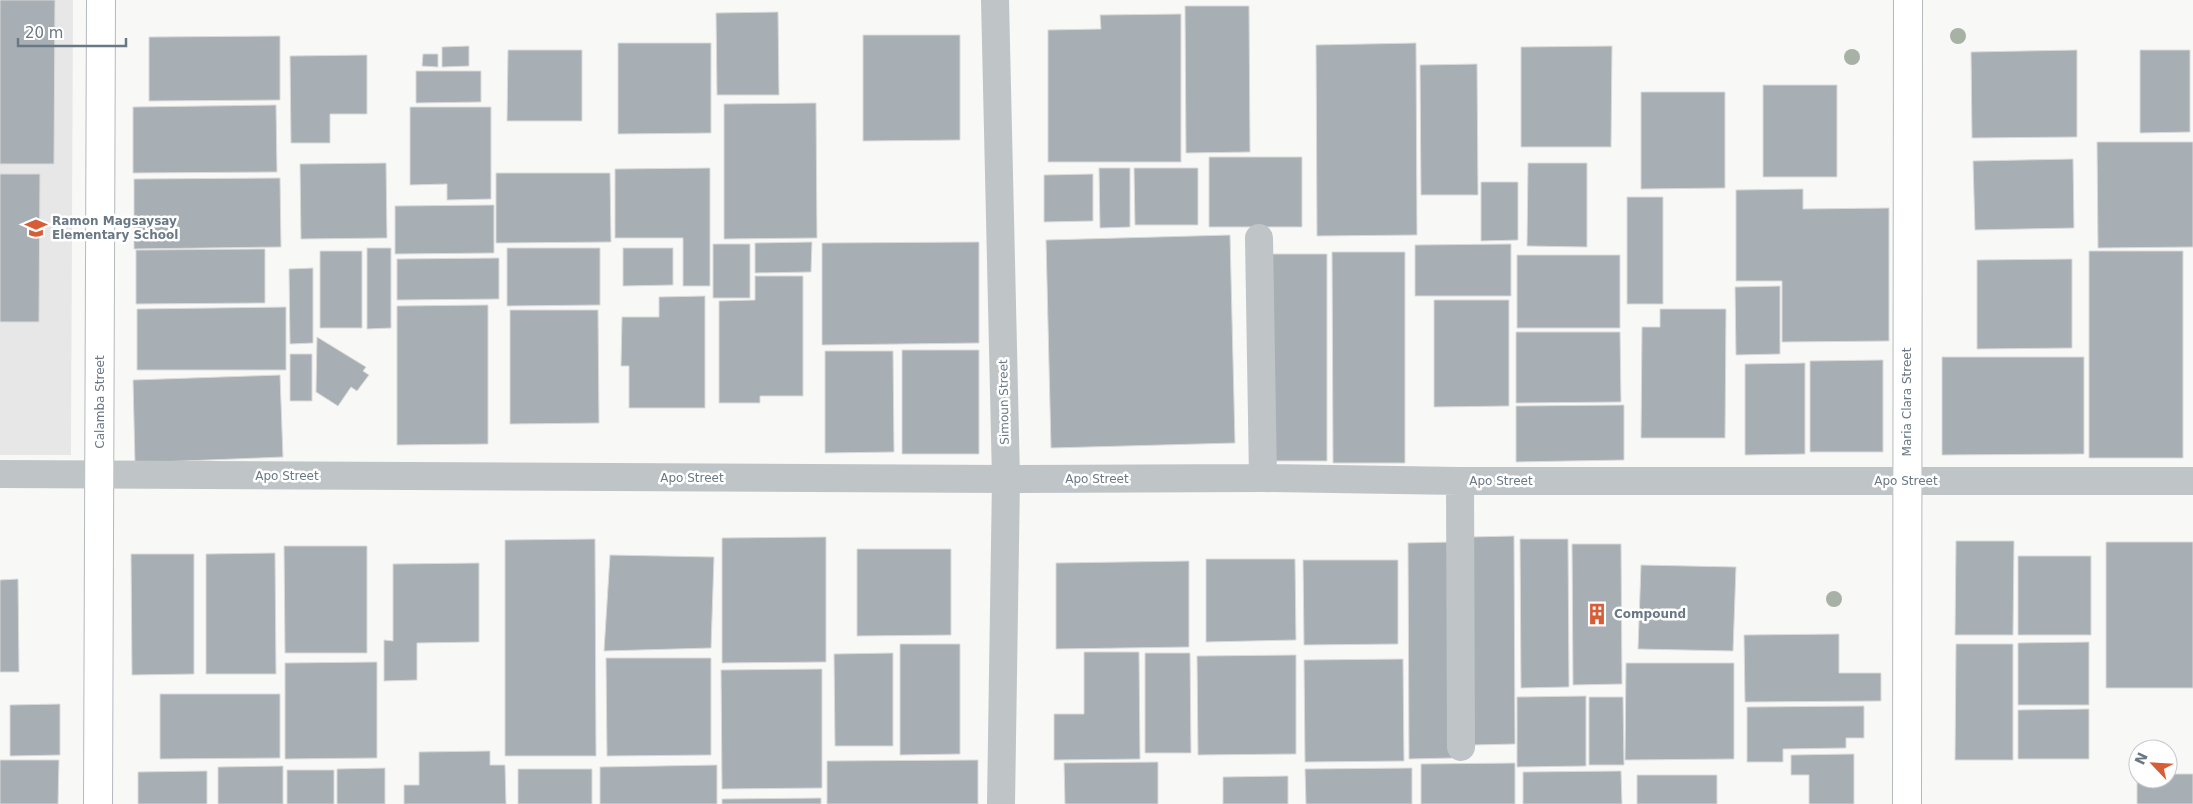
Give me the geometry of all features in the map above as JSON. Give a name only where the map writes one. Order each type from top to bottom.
[{"type":"street","name":"Calamba Street","points":[[98,804],[101,0]]},
{"type":"street","name":"Simoun Street","points":[[995,0],[1006,479],[1001,804]]},
{"type":"street","name":"Maria Clara Street","points":[[1907,804],[1908,0]]},
{"type":"street","points":[[1259,238],[1263,478]]},
{"type":"street","name":"Apo Street","points":[[0,474],[1006,479],[1263,478],[1460,481],[2193,481]]},
{"type":"street","points":[[1460,481],[1461,747]]},
{"type":"shaded area","name":"Ramon Magsaysay Elementary School","points":[[0,0],[73,0],[71,455],[0,455]]},
{"type":"building","points":[[0,0],[55,0],[54,164],[0,164]]},
{"type":"building","points":[[1185,6],[1249,6],[1250,152],[1186,153]]},
{"type":"building","points":[[778,12],[779,95],[717,95],[716,13]]},
{"type":"building","points":[[1181,14],[1181,162],[1048,162],[1048,30],[1101,29],[1100,15]]},
{"type":"building","points":[[863,35],[960,35],[960,140],[863,141]]},
{"type":"building","points":[[280,36],[280,100],[149,101],[149,37]]},
{"type":"building","points":[[618,43],[711,43],[711,133],[618,134]]},
{"type":"building","points":[[1416,43],[1417,235],[1317,236],[1316,45]]},
{"type":"building","points":[[469,46],[469,66],[442,67],[442,47]]},
{"type":"building","points":[[1612,46],[1611,147],[1521,147],[1521,47]]},
{"type":"building","points":[[508,50],[582,50],[582,121],[507,121]]},
{"type":"building","points":[[2077,50],[2077,137],[1972,138],[1971,52]]},
{"type":"building","points":[[2140,50],[2190,50],[2190,132],[2140,133]]},
{"type":"building","points":[[423,54],[438,54],[438,67],[422,66]]},
{"type":"building","points":[[367,55],[367,114],[330,114],[330,143],[291,143],[290,56]]},
{"type":"building","points":[[1477,64],[1478,195],[1421,195],[1420,65]]},
{"type":"building","points":[[416,71],[481,71],[481,102],[416,103]]},
{"type":"building","points":[[1763,85],[1837,85],[1837,177],[1763,177]]},
{"type":"building","points":[[1641,92],[1725,92],[1725,188],[1641,189]]},
{"type":"building","points":[[816,103],[817,238],[724,239],[724,104]]},
{"type":"building","points":[[276,105],[277,172],[133,173],[133,107]]},
{"type":"building","points":[[410,107],[491,107],[491,199],[447,200],[447,184],[410,185]]},
{"type":"building","points":[[2097,142],[2193,142],[2193,247],[2098,248]]},
{"type":"building","points":[[1209,157],[1302,157],[1302,227],[1209,227]]},
{"type":"building","points":[[2073,159],[2074,228],[1975,230],[1973,161]]},
{"type":"building","points":[[386,163],[387,238],[301,239],[300,164]]},
{"type":"building","points":[[1528,163],[1587,163],[1587,247],[1527,246]]},
{"type":"building","points":[[710,168],[710,286],[683,286],[683,238],[615,238],[615,169]]},
{"type":"building","points":[[1099,168],[1130,168],[1130,227],[1100,228]]},
{"type":"building","points":[[1134,168],[1198,168],[1198,225],[1135,225]]},
{"type":"building","points":[[496,173],[610,173],[611,242],[496,243]]},
{"type":"building","points":[[0,174],[40,174],[39,322],[0,322]]},
{"type":"building","points":[[1093,174],[1093,221],[1044,222],[1044,175]]},
{"type":"building","points":[[280,178],[281,247],[134,249],[134,179]]},
{"type":"building","points":[[1481,182],[1518,182],[1518,240],[1481,241]]},
{"type":"building","points":[[1803,189],[1803,209],[1889,208],[1889,341],[1782,342],[1782,281],[1736,281],[1736,190]]},
{"type":"building","points":[[1627,197],[1663,197],[1663,304],[1627,304]]},
{"type":"building","points":[[494,205],[494,253],[395,254],[395,206]]},
{"type":"building","points":[[1230,235],[1235,443],[1051,448],[1046,240]]},
{"type":"building","points":[[812,242],[811,272],[755,273],[755,243]]},
{"type":"building","points":[[979,242],[979,343],[822,345],[822,243]]},
{"type":"building","points":[[713,244],[750,244],[750,298],[713,298]]},
{"type":"building","points":[[1511,244],[1511,296],[1415,296],[1415,245]]},
{"type":"building","points":[[367,248],[391,248],[391,328],[367,329]]},
{"type":"building","points":[[507,248],[600,248],[600,305],[507,306]]},
{"type":"building","points":[[623,248],[673,248],[673,285],[623,286]]},
{"type":"building","points":[[265,249],[265,303],[136,304],[136,250]]},
{"type":"building","points":[[320,251],[362,251],[362,328],[320,328]]},
{"type":"building","points":[[2089,251],[2183,251],[2183,458],[2089,458]]},
{"type":"building","points":[[1332,252],[1405,252],[1405,463],[1333,463]]},
{"type":"building","points":[[1269,254],[1327,254],[1327,461],[1269,461]]},
{"type":"building","points":[[1517,255],[1620,255],[1620,328],[1517,328]]},
{"type":"building","points":[[499,258],[499,299],[397,300],[397,259]]},
{"type":"building","points":[[2072,259],[2072,348],[1977,349],[1977,260]]},
{"type":"building","points":[[313,268],[313,343],[290,344],[289,269]]},
{"type":"building","points":[[755,276],[803,276],[803,396],[760,396],[760,403],[719,403],[719,301],[755,300]]},
{"type":"building","points":[[1780,286],[1780,354],[1736,355],[1735,287]]},
{"type":"building","points":[[705,296],[705,408],[629,408],[629,366],[621,366],[622,317],[659,317],[659,297]]},
{"type":"building","points":[[1434,300],[1509,300],[1509,406],[1434,407]]},
{"type":"building","points":[[488,305],[488,444],[397,445],[397,306]]},
{"type":"building","points":[[286,307],[286,370],[137,370],[137,309]]},
{"type":"building","points":[[1660,309],[1726,309],[1725,438],[1641,438],[1642,327],[1660,327]]},
{"type":"building","points":[[510,310],[598,310],[599,423],[510,424]]},
{"type":"building","points":[[1516,332],[1620,332],[1621,402],[1516,403]]},
{"type":"building","points":[[317,337],[366,367],[363,371],[369,375],[357,391],[351,387],[338,406],[316,392]]},
{"type":"building","points":[[902,350],[979,350],[979,454],[902,454]]},
{"type":"building","points":[[825,351],[893,351],[894,452],[825,453]]},
{"type":"building","points":[[290,354],[312,354],[312,401],[290,401]]},
{"type":"building","points":[[1942,357],[2084,357],[2084,454],[1942,455]]},
{"type":"building","points":[[1883,360],[1883,452],[1810,452],[1810,361]]},
{"type":"building","points":[[1805,363],[1805,454],[1745,455],[1745,364]]},
{"type":"building","points":[[280,375],[283,457],[135,463],[133,380]]},
{"type":"building","points":[[1624,405],[1624,460],[1516,462],[1516,406]]},
{"type":"building","points":[[1514,536],[1515,744],[1472,745],[1471,537]]},
{"type":"building","points":[[826,537],[826,662],[722,663],[722,538]]},
{"type":"building","points":[[595,539],[596,756],[505,756],[505,540]]},
{"type":"building","points":[[1520,539],[1568,539],[1569,687],[1521,688]]},
{"type":"building","points":[[1956,541],[2014,541],[2013,635],[1955,635]]},
{"type":"building","points":[[1452,542],[1453,758],[1409,759],[1408,543]]},
{"type":"building","points":[[2106,542],[2193,542],[2193,688],[2106,688]]},
{"type":"building","name":"Compound","points":[[1572,544],[1621,544],[1622,684],[1573,685]]},
{"type":"building","points":[[284,546],[367,546],[367,653],[285,653]]},
{"type":"building","points":[[857,549],[951,549],[951,635],[857,636]]},
{"type":"building","points":[[275,553],[276,674],[206,674],[206,554]]},
{"type":"building","points":[[131,554],[194,554],[194,674],[132,675]]},
{"type":"building","points":[[610,555],[714,557],[711,648],[604,651]]},
{"type":"building","points":[[2018,556],[2091,556],[2091,635],[2018,635]]},
{"type":"building","points":[[1206,559],[1295,559],[1296,640],[1206,642]]},
{"type":"building","points":[[1303,560],[1398,560],[1398,644],[1304,645]]},
{"type":"building","points":[[1189,561],[1189,647],[1056,649],[1056,563]]},
{"type":"building","points":[[479,563],[479,642],[417,643],[417,680],[384,681],[384,640],[393,641],[393,564]]},
{"type":"building","points":[[1641,565],[1736,567],[1733,651],[1638,649]]},
{"type":"building","points":[[18,579],[19,672],[0,672],[0,580]]},
{"type":"building","points":[[1839,634],[1839,673],[1881,673],[1881,701],[1745,702],[1744,635]]},
{"type":"building","points":[[2089,642],[2089,705],[2018,705],[2018,643]]},
{"type":"building","points":[[900,644],[960,644],[960,754],[900,755]]},
{"type":"building","points":[[1956,644],[2013,644],[2013,760],[1955,760]]},
{"type":"building","points":[[1084,652],[1139,652],[1140,759],[1054,760],[1054,714],[1084,714]]},
{"type":"building","points":[[893,653],[893,746],[835,746],[834,654]]},
{"type":"building","points":[[1145,653],[1190,653],[1191,753],[1145,753]]},
{"type":"building","points":[[1296,655],[1296,754],[1198,755],[1197,656]]},
{"type":"building","points":[[606,658],[711,658],[711,755],[607,756]]},
{"type":"building","points":[[1403,659],[1404,761],[1305,762],[1304,660]]},
{"type":"building","points":[[377,662],[377,758],[285,759],[285,663]]},
{"type":"building","points":[[1626,663],[1734,663],[1734,759],[1625,760]]},
{"type":"building","points":[[822,669],[822,788],[722,789],[721,670]]},
{"type":"building","points":[[160,694],[280,694],[280,758],[160,759]]},
{"type":"building","points":[[1586,696],[1586,766],[1517,767],[1517,697]]},
{"type":"building","points":[[1589,697],[1623,697],[1624,765],[1589,765]]},
{"type":"building","points":[[60,704],[60,755],[10,756],[10,705]]},
{"type":"building","points":[[1864,706],[1864,738],[1846,738],[1846,748],[1783,749],[1783,762],[1747,762],[1747,707]]},
{"type":"building","points":[[2089,709],[2089,759],[2018,759],[2018,710]]},
{"type":"building","points":[[490,751],[490,765],[505,765],[506,804],[404,804],[404,785],[419,785],[419,752]]},
{"type":"building","points":[[1854,754],[1854,804],[1809,804],[1809,775],[1791,775],[1791,755]]},
{"type":"building","points":[[0,760],[59,760],[58,804],[0,804]]},
{"type":"building","points":[[978,760],[978,804],[827,804],[827,761]]},
{"type":"building","points":[[1158,762],[1158,804],[1065,804],[1064,763]]},
{"type":"building","points":[[1515,763],[1515,804],[1421,804],[1421,764]]},
{"type":"building","points":[[717,765],[717,804],[600,804],[600,767]]},
{"type":"building","points":[[283,766],[283,804],[218,804],[218,767]]},
{"type":"building","points":[[385,768],[385,804],[337,804],[337,769]]},
{"type":"building","points":[[1412,768],[1412,804],[1306,804],[1305,769]]},
{"type":"building","points":[[518,769],[592,769],[592,804],[518,804]]},
{"type":"building","points":[[287,770],[334,770],[334,804],[287,804]]},
{"type":"building","points":[[207,771],[207,804],[138,804],[138,772]]},
{"type":"building","points":[[1621,771],[1622,804],[1523,804],[1523,772]]},
{"type":"building","points":[[2178,774],[2193,774],[2193,804],[2137,804],[2137,789],[2178,789]]},
{"type":"building","points":[[1637,775],[1717,775],[1717,804],[1637,804]]},
{"type":"building","points":[[1288,776],[1288,804],[1223,804],[1223,777]]},
{"type":"building","points":[[821,798],[821,804],[722,804],[722,799]]},
{"type":"place","name":"Ramon Magsaysay Elementary School","points":[[36,228]]},
{"type":"place","name":"Compound","points":[[1597,614]]}]
